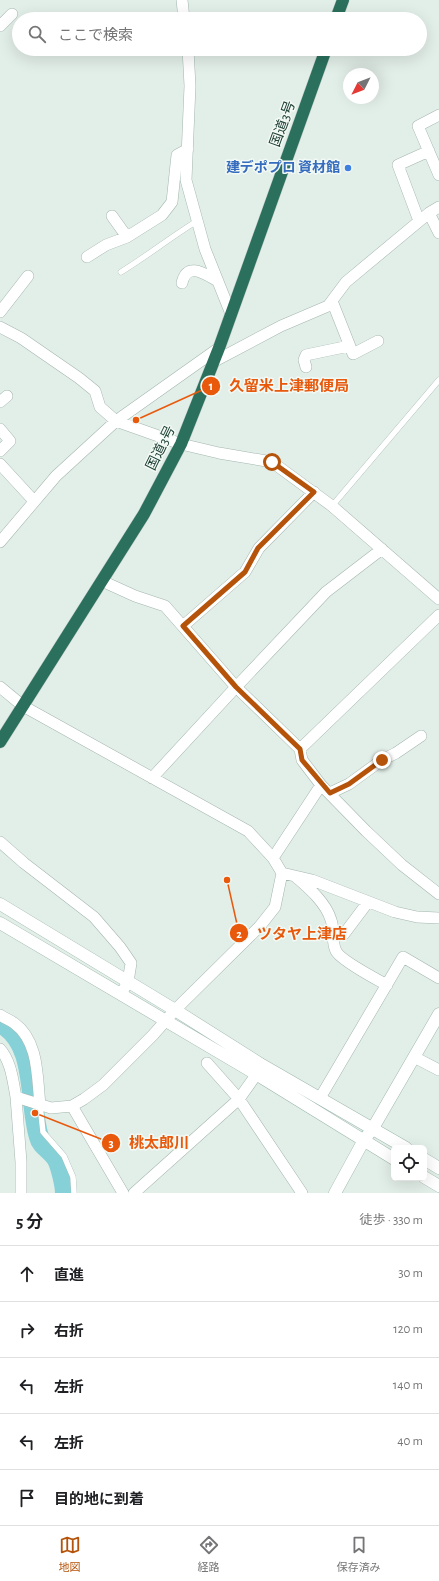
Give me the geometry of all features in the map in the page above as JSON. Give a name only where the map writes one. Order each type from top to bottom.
[{"type":"highway","points":[[339,12],[343,0]]},
{"type":"highway","name":"国道3号","points":[[0,742],[144,514],[181,444],[214,362],[323,56]]},
{"type":"street","points":[[182,0],[183,12]]},
{"type":"street","points":[[0,26],[12,14]]},
{"type":"street","points":[[188,56],[190,86],[186,180],[205,250],[231,314]]},
{"type":"street","points":[[439,115],[418,126],[439,176]]},
{"type":"street","points":[[87,257],[106,245],[126,237],[162,214],[172,202],[177,155],[188,149]]},
{"type":"street","points":[[419,221],[398,165],[429,151]]},
{"type":"street","points":[[214,362],[281,326],[328,306],[346,282],[434,210],[439,233]]},
{"type":"street","points":[[112,216],[126,237]]},
{"type":"street","points":[[182,283],[184,275],[189,271],[198,270],[218,280]]},
{"type":"street","points":[[0,312],[28,276]]},
{"type":"street","points":[[332,301],[353,354],[378,341]]},
{"type":"street","points":[[0,327],[21,338],[79,378],[95,391],[100,407],[116,421],[181,444],[218,453],[272,462],[332,506],[439,599]]},
{"type":"street","points":[[306,367],[304,360],[306,355],[350,346]]},
{"type":"street","points":[[0,542],[56,476],[116,421],[219,348]]},
{"type":"street","points":[[0,429],[10,441],[0,451]]},
{"type":"street","points":[[0,464],[34,501]]},
{"type":"street","points":[[183,626],[245,572],[258,548],[314,492]]},
{"type":"street","points":[[152,778],[326,592],[382,549]]},
{"type":"street","points":[[102,581],[135,596],[165,606],[236,687],[300,749],[302,760],[321,785],[402,865],[439,894]]},
{"type":"street","points":[[300,749],[439,615]]},
{"type":"street","points":[[0,687],[23,706],[248,831],[273,858],[282,873],[276,907],[260,926],[165,1020],[153,1035],[103,1085],[72,1106],[51,1108],[16,1097]]},
{"type":"street","points":[[330,793],[349,784],[382,760],[396,753],[422,736]]},
{"type":"street","points":[[273,858],[321,785]]},
{"type":"street","points":[[0,842],[24,863],[94,917],[120,947],[131,963],[128,982],[121,994]]},
{"type":"street","points":[[282,873],[312,880],[395,912],[418,917],[439,918]]},
{"type":"street","points":[[294,876],[314,893],[326,909],[332,920],[333,941],[336,952],[346,960],[387,985]]},
{"type":"street","points":[[344,934],[368,902]]},
{"type":"street","points":[[0,904],[175,1010],[259,1070],[391,1157]]},
{"type":"street","points":[[0,923],[165,1020],[259,1070],[320,1098],[401,1145]]},
{"type":"street","points":[[320,1098],[403,957],[439,978]]},
{"type":"street","points":[[335,1193],[364,1140],[373,1128],[439,1014]]},
{"type":"street","points":[[0,1015],[15,1023],[27,1038],[35,1055],[40,1105]]},
{"type":"street","points":[[0,1049],[4,1053],[12,1074],[16,1097],[21,1162],[21,1193]]},
{"type":"street","points":[[414,1057],[439,1070]]},
{"type":"street","points":[[207,1063],[239,1099],[302,1193]]},
{"type":"street","points":[[134,1193],[239,1099],[259,1070]]},
{"type":"street","points":[[72,1106],[123,1193]]},
{"type":"street","points":[[427,1161],[439,1168]]},
{"type":"street","points":[[427,1178],[439,1186]]},
{"type":"lane","points":[[121,272],[149,255],[172,236],[197,221]]},
{"type":"lane","points":[[332,506],[439,380]]},
{"type":"lane","points":[[40,1105],[43,1132],[64,1156],[73,1177],[74,1193]]},
{"type":"waterway","points":[[0,1023],[12,1032],[21,1044],[30,1074],[39,1137],[42,1143],[58,1161],[65,1193]]},
{"type":"place","name":"建デポプロ 資材館","points":[[348,168]]},
{"type":"place","name":"久留米上津郵便局","points":[[136,420]]},
{"type":"place","name":"ツタヤ上津店","points":[[227,880]]},
{"type":"place","name":"桃太郎川","points":[[35,1113]]},
{"type":"route","points":[[272,462],[314,492],[258,548],[245,572],[183,626],[236,687],[300,749],[302,760],[321,785],[330,793],[349,784],[382,760]]}]
